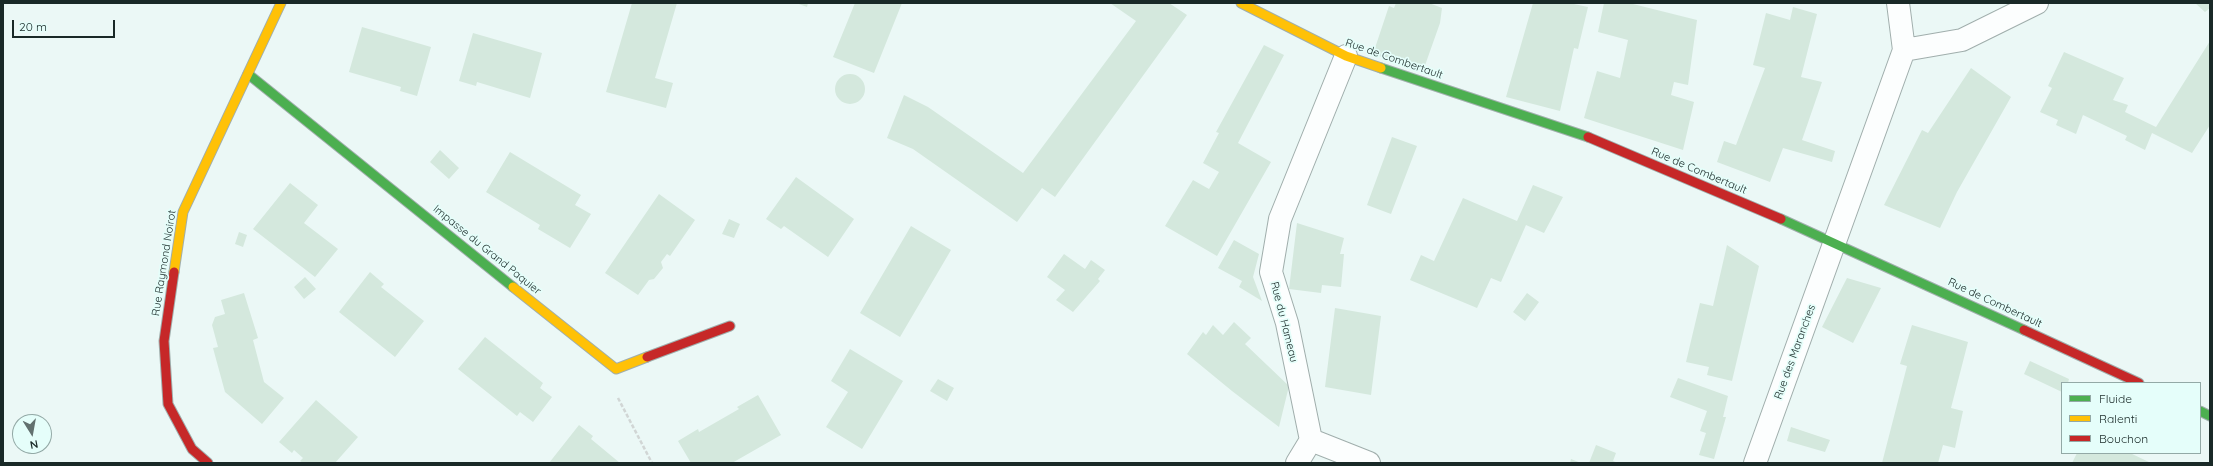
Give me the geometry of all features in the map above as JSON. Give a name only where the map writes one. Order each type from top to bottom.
[{"type":"street","name":"Rue Raymond Noirot","points":[[208,463],[192,449],[168,404],[164,341],[183,212],[281,3]]},
{"type":"street","name":"Rue de Combertault","points":[[1241,3],[1346,56],[1573,131],[1835,242],[2137,382]]},
{"type":"street","points":[[1898,3],[1904,50],[1962,40],[2037,3]]},
{"type":"street","name":"Rue des Maranches","points":[[1755,463],[1904,50]]},
{"type":"street","name":"Rue du Hameau","points":[[1311,440],[1287,323],[1271,272],[1280,219],[1346,56]]},
{"type":"street","name":"Impasse du Grand Paquier","points":[[248,74],[616,369]]},
{"type":"street","points":[[616,369],[730,326]]},
{"type":"street","points":[[2201,412],[2210,416]]},
{"type":"street","points":[[1297,463],[1311,440],[1369,463]]},
{"type":"path","points":[[616,369],[619,400],[652,463]]},
{"type":"building","points":[[632,3],[677,3],[655,78],[673,83],[666,108],[606,92]]},
{"type":"building","points":[[796,3],[808,3],[807,7]]},
{"type":"building","points":[[855,3],[902,3],[874,73],[833,57]]},
{"type":"building","points":[[1110,3],[1169,3],[1187,15],[1055,197],[1042,188],[1017,222],[913,149],[887,138],[904,95],[928,107],[1023,173],[1136,21]]},
{"type":"building","points":[[1396,3],[1429,3],[1442,8],[1440,23],[1423,71],[1373,54],[1389,6],[1394,8]]},
{"type":"building","points":[[1533,3],[1569,3],[1588,7],[1578,49],[1574,48],[1560,111],[1506,97]]},
{"type":"building","points":[[1604,3],[1629,3],[1697,20],[1688,85],[1674,82],[1671,95],[1694,102],[1683,150],[1584,118],[1597,71],[1620,78],[1628,40],[1598,32]]},
{"type":"building","points":[[2195,3],[2210,3],[2210,8],[2205,12]]},
{"type":"building","points":[[1793,7],[1817,14],[1801,77],[1822,82],[1802,140],[1835,151],[1832,162],[1783,148],[1770,182],[1717,162],[1724,141],[1736,145],[1765,68],[1753,65],[1766,13],[1790,20]]},
{"type":"building","points":[[362,27],[431,47],[417,96],[400,91],[401,87],[349,72]]},
{"type":"building","points":[[473,33],[542,53],[530,98],[477,82],[476,86],[459,81]]},
{"type":"building","points":[[2210,41],[2210,125],[2192,153],[2152,133],[2145,150],[2125,140],[2127,136],[2083,115],[2076,134],[2056,125],[2058,120],[2040,112],[2052,88],[2048,86],[2064,52],[2124,78],[2113,100],[2128,105],[2125,112],[2156,127]]},
{"type":"building","points":[[1264,45],[1284,55],[1238,143],[1271,162],[1217,256],[1165,226],[1193,180],[1209,189],[1219,172],[1203,163],[1219,133],[1216,132]]},
{"type":"building","points":[[1971,68],[2011,97],[1957,192],[1940,228],[1884,205],[1922,130],[1928,133]]},
{"type":"building","points":[[850,74],[861,78],[865,89],[861,100],[850,104],[839,100],[835,89],[839,78]]},
{"type":"building","points":[[1392,137],[1417,146],[1391,214],[1367,205]]},
{"type":"building","points":[[440,150],[459,168],[449,179],[430,162]]},
{"type":"building","points":[[510,152],[581,195],[575,205],[591,214],[570,248],[538,229],[540,225],[486,192]]},
{"type":"building","points":[[796,177],[854,219],[828,257],[784,226],[781,229],[766,219]]},
{"type":"building","points":[[290,183],[318,205],[304,223],[338,249],[315,277],[253,229]]},
{"type":"building","points":[[1533,185],[1563,197],[1544,233],[1526,225],[1501,282],[1491,278],[1477,308],[1410,280],[1421,255],[1434,261],[1463,198],[1517,221]]},
{"type":"building","points":[[659,194],[695,220],[670,256],[667,254],[661,262],[663,268],[654,279],[649,280],[638,295],[605,273]]},
{"type":"building","points":[[729,219],[740,224],[734,238],[722,234]]},
{"type":"building","points":[[1297,223],[1344,238],[1340,254],[1344,254],[1341,287],[1322,285],[1321,293],[1289,289]]},
{"type":"building","points":[[911,226],[951,250],[900,337],[860,313]]},
{"type":"building","points":[[239,232],[247,235],[243,247],[235,244]]},
{"type":"building","points":[[1234,240],[1259,254],[1253,277],[1262,301],[1239,287],[1242,281],[1218,268]]},
{"type":"building","points":[[1727,245],[1759,266],[1732,381],[1707,375],[1709,367],[1686,362],[1700,303],[1713,306]]},
{"type":"building","points":[[1064,254],[1085,269],[1091,260],[1105,270],[1098,279],[1100,281],[1073,312],[1056,300],[1065,290],[1047,277]]},
{"type":"building","points":[[370,272],[384,284],[381,287],[424,321],[395,357],[339,312]]},
{"type":"building","points":[[305,277],[316,289],[304,299],[294,287]]},
{"type":"building","points":[[1847,278],[1881,288],[1853,343],[1822,327]]},
{"type":"building","points":[[244,293],[258,338],[253,340],[264,382],[284,398],[262,424],[225,392],[213,348],[218,347],[212,325],[215,317],[225,314],[221,300]]},
{"type":"building","points":[[1527,293],[1539,302],[1525,321],[1513,312]]},
{"type":"building","points":[[1335,308],[1381,316],[1371,395],[1325,387]]},
{"type":"building","points":[[1234,322],[1251,338],[1245,344],[1289,386],[1279,427],[1187,354],[1203,332],[1206,335],[1213,325],[1223,335]]},
{"type":"building","points":[[1912,325],[1968,342],[1951,408],[1963,411],[1955,448],[1943,445],[1938,463],[1882,463],[1907,366],[1900,364]]},
{"type":"building","points":[[485,337],[543,383],[540,388],[552,397],[533,422],[520,412],[517,416],[458,369]]},
{"type":"building","points":[[850,349],[903,381],[862,449],[826,427],[848,392],[831,381]]},
{"type":"building","points":[[2030,361],[2069,379],[2068,382],[2061,382],[2061,392],[2024,374]]},
{"type":"building","points":[[1678,378],[1728,396],[1723,417],[1726,417],[1714,459],[1699,455],[1706,433],[1700,431],[1707,411],[1670,397]]},
{"type":"building","points":[[938,379],[954,388],[947,401],[930,391]]},
{"type":"building","points":[[758,395],[781,435],[732,463],[691,463],[678,441],[698,429],[699,432],[739,409],[737,407]]},
{"type":"building","points":[[316,400],[358,437],[335,463],[303,463],[300,461],[303,458],[294,450],[292,453],[279,442]]},
{"type":"building","points":[[579,425],[593,436],[591,439],[620,463],[549,463]]},
{"type":"building","points":[[1791,427],[1830,440],[1825,452],[1787,441]]},
{"type":"building","points":[[1596,445],[1616,453],[1613,461],[1618,463],[1589,463]]},
{"type":"building","points":[[2076,454],[2132,454],[2151,463],[2072,463]]},
{"type":"building","points":[[1571,459],[1581,463],[1570,463]]},
{"type":"traffic: fast","points":[[1381,68],[1588,137]]},
{"type":"traffic: fast","points":[[248,74],[513,287]]},
{"type":"traffic: fast","points":[[1781,219],[2024,330]]},
{"type":"traffic: fast","points":[[2201,412],[2210,416]]},
{"type":"traffic: slow","points":[[174,272],[183,212],[281,3]]},
{"type":"traffic: slow","points":[[1241,3],[1346,56],[1381,68]]},
{"type":"traffic: slow","points":[[513,287],[616,369],[647,357]]},
{"type":"traffic: jam","points":[[1588,137],[1781,219]]},
{"type":"traffic: jam","points":[[174,272],[164,341],[168,404],[192,449],[208,463]]},
{"type":"traffic: jam","points":[[647,357],[730,326]]},
{"type":"traffic: jam","points":[[2024,330],[2137,382]]}]
